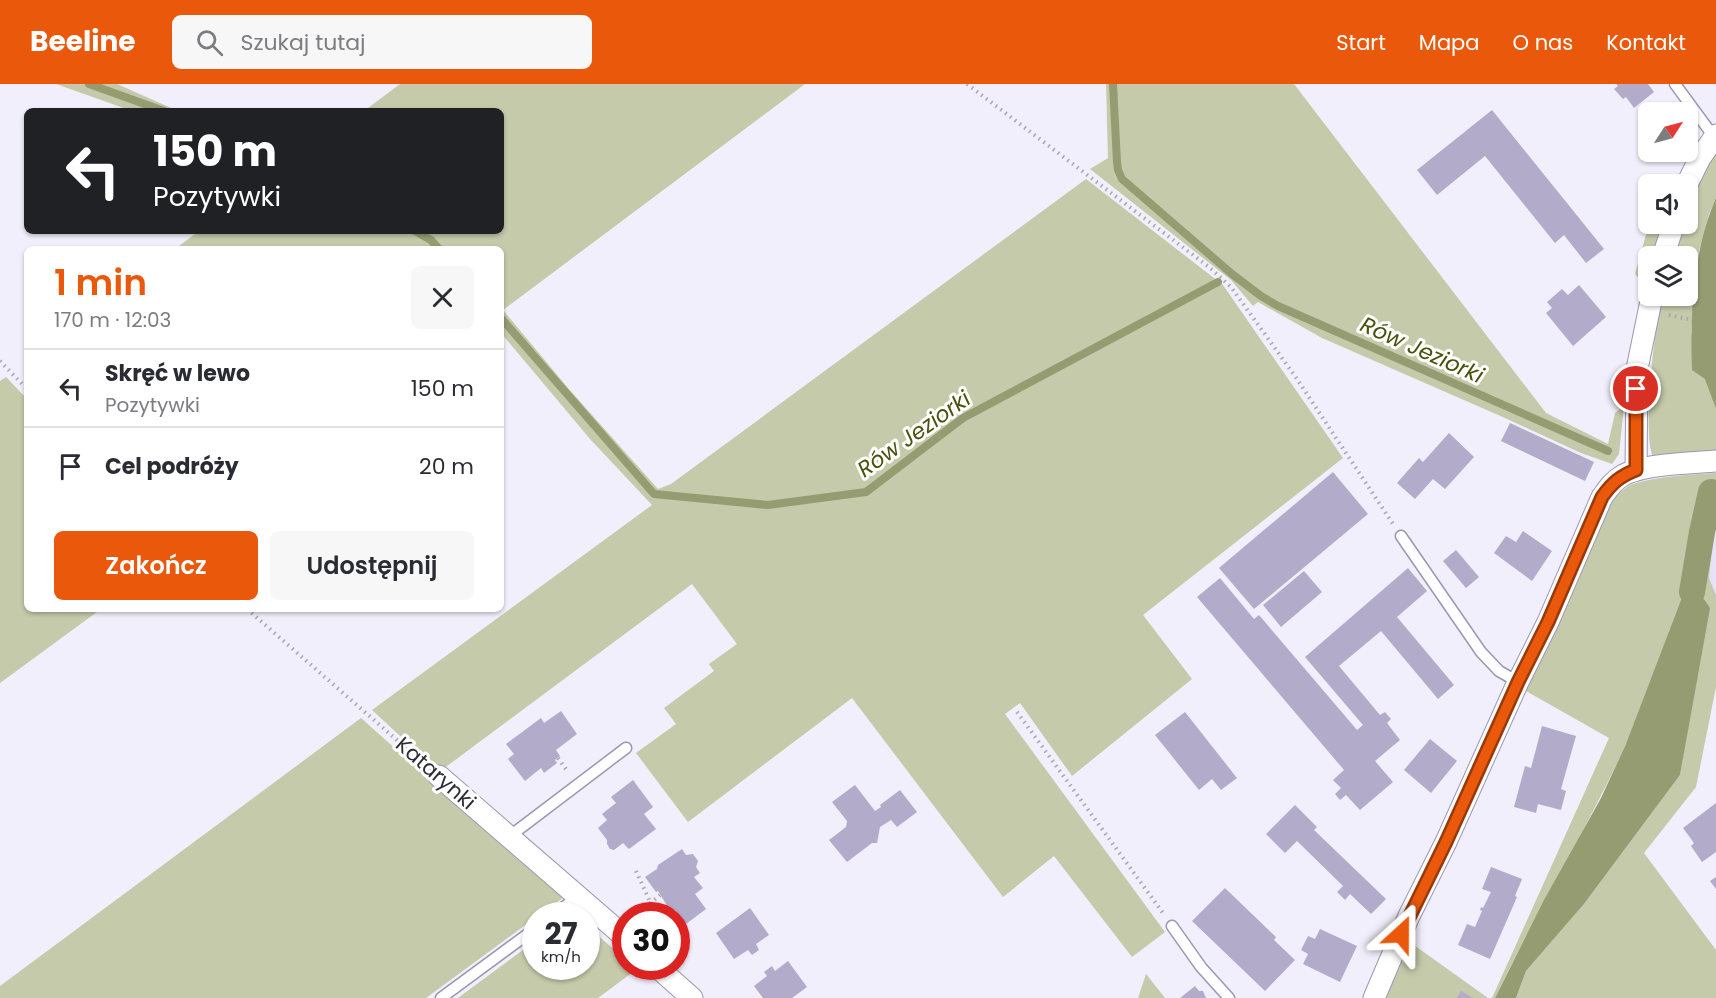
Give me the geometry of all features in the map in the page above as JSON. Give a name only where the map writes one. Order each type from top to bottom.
[{"type":"street","points":[[1692,174],[1715,136]]},
{"type":"street","points":[[1636,470],[1637,369],[1654,306]]},
{"type":"street","points":[[1374,998],[1409,916],[1446,842],[1518,682],[1548,622],[1602,497],[1611,484],[1636,470],[1716,461]]},
{"type":"street","name":"Katarynki","points":[[439,776],[612,925]]},
{"type":"street","points":[[672,980],[692,998]]},
{"type":"lane","points":[[1675,84],[1715,136]]},
{"type":"lane","points":[[1401,536],[1481,652],[1499,671],[1518,682]]},
{"type":"lane","points":[[510,836],[626,748]]},
{"type":"lane","points":[[571,902],[579,896]]},
{"type":"lane","points":[[1172,926],[1201,967],[1229,998]]},
{"type":"lane","points":[[441,998],[522,938]]},
{"type":"path","points":[[967,84],[1209,267],[1231,287],[1297,380],[1401,536]]},
{"type":"path","points":[[1660,306],[1692,320]]},
{"type":"path","points":[[0,361],[24,386]]},
{"type":"path","name":"Katarynki","points":[[250,612],[439,776]]},
{"type":"path","points":[[1017,712],[1172,926]]},
{"type":"path","points":[[558,758],[571,777]]},
{"type":"path","points":[[636,872],[651,902],[660,895]]},
{"type":"shaded area","points":[[56,84],[117,84],[171,108],[124,108]]},
{"type":"shaded area","points":[[400,84],[805,84],[504,309],[504,246],[179,246],[195,234],[504,234],[504,108],[368,108]]},
{"type":"shaded area","points":[[1106,84],[1294,84],[1546,413],[1608,444],[1615,413],[1624,406],[1619,454],[1612,464],[1581,453],[1322,338],[1258,302],[1253,306],[1231,280],[1090,169],[1108,158]]},
{"type":"shaded area","points":[[1716,145],[1716,198],[1709,214],[1698,261],[1698,246],[1674,246],[1678,234],[1698,234],[1698,176]]},
{"type":"shaded area","points":[[1086,179],[1223,285],[1343,458],[1143,615],[1192,679],[1072,776],[1020,703],[1005,714],[1165,932],[1132,957],[1054,856],[1003,897],[852,698],[688,822],[636,753],[676,724],[664,708],[714,671],[709,664],[737,644],[692,584],[439,772],[372,710],[652,505],[590,439],[504,337],[504,311],[568,388],[658,489],[671,484]]},
{"type":"shaded area","points":[[1716,198],[1716,409],[1705,379],[1692,370],[1693,306],[1698,306],[1698,260],[1708,218]]},
{"type":"shaded area","points":[[1646,234],[1660,234],[1657,246],[1643,246]]},
{"type":"shaded area","points":[[1660,306],[1694,306],[1691,332],[1716,409],[1716,452],[1654,459],[1650,447],[1649,405]]},
{"type":"shaded area","points":[[6,377],[24,396],[24,612],[97,612],[0,683],[0,381]]},
{"type":"shaded area","points":[[1716,473],[1716,516],[1709,578],[1716,595],[1716,687],[1696,787],[1644,853],[1716,950],[1716,998],[1516,998],[1526,971],[1584,904],[1680,775],[1690,714],[1626,744],[1495,998],[1492,998],[1609,738],[1526,691],[1611,504],[1618,495],[1627,487],[1645,481]]},
{"type":"shaded area","points":[[1716,516],[1716,595],[1709,578]]},
{"type":"shaded area","points":[[1687,592],[1701,596],[1710,608],[1680,775],[1584,904],[1526,971],[1516,998],[1495,998],[1544,900],[1601,798],[1626,744],[1683,595]]},
{"type":"shaded area","points":[[361,718],[567,895],[557,902],[522,902],[522,928],[426,998],[0,998],[0,986]]},
{"type":"shaded area","points":[[600,937],[612,948],[612,980],[622,980],[598,998],[458,998],[522,951],[522,980],[600,980]]},
{"type":"shaded area","points":[[1411,943],[1488,998],[1385,998]]},
{"type":"shaded area","points":[[1146,974],[1165,998],[1138,998]]},
{"type":"building","points":[[1616,84],[1648,84],[1654,92],[1642,102],[1638,102],[1634,108],[1626,97],[1623,99],[1614,89],[1618,86]]},
{"type":"building","points":[[1492,110],[1604,249],[1586,263],[1564,235],[1555,243],[1485,156],[1437,195],[1417,170]]},
{"type":"building","points":[[1579,285],[1606,317],[1573,346],[1546,313],[1552,308],[1547,302],[1562,289],[1568,295]]},
{"type":"building","points":[[1510,423],[1594,462],[1585,481],[1501,441]]},
{"type":"building","points":[[1449,433],[1474,457],[1445,489],[1433,479],[1415,499],[1397,483],[1419,458],[1423,462]]},
{"type":"building","points":[[1333,472],[1368,514],[1254,609],[1219,568]]},
{"type":"building","points":[[1523,531],[1552,551],[1532,581],[1494,553],[1506,536],[1516,542]]},
{"type":"building","points":[[1456,550],[1479,577],[1466,588],[1443,561]]},
{"type":"building","points":[[1408,568],[1427,591],[1397,617],[1454,685],[1438,699],[1381,631],[1339,666],[1380,715],[1385,712],[1391,719],[1387,723],[1400,740],[1375,761],[1393,782],[1360,810],[1346,795],[1340,800],[1335,794],[1341,788],[1333,780],[1344,770],[1197,597],[1220,578],[1254,619],[1259,615],[1357,730],[1363,725],[1305,657]]},
{"type":"building","points":[[1304,571],[1322,592],[1281,627],[1263,605]]},
{"type":"building","points":[[561,711],[577,734],[556,750],[560,756],[555,760],[557,763],[544,773],[541,768],[525,781],[508,759],[514,754],[506,744],[541,718],[544,723]]},
{"type":"building","points":[[1185,712],[1237,778],[1221,790],[1212,779],[1199,790],[1155,735]]},
{"type":"building","points":[[1542,726],[1576,736],[1561,789],[1566,791],[1561,810],[1538,804],[1536,813],[1514,807],[1525,766],[1531,768]]},
{"type":"building","points":[[1430,739],[1457,761],[1431,793],[1404,770]]},
{"type":"building","points":[[633,780],[653,807],[644,814],[656,829],[629,849],[623,843],[614,850],[610,849],[607,840],[598,828],[607,820],[602,814],[616,803],[611,797]]},
{"type":"building","points":[[855,785],[875,811],[900,790],[917,812],[897,827],[891,820],[880,827],[877,843],[872,843],[847,862],[829,840],[846,827],[847,821],[832,802]]},
{"type":"building","points":[[1716,803],[1716,852],[1702,862],[1691,846],[1694,843],[1683,828]]},
{"type":"building","points":[[1295,805],[1317,827],[1314,830],[1386,899],[1371,914],[1350,894],[1345,900],[1337,892],[1343,886],[1297,841],[1285,853],[1266,834]]},
{"type":"building","points":[[682,849],[686,855],[693,854],[698,861],[696,867],[700,873],[694,877],[703,888],[695,894],[706,909],[690,921],[690,902],[665,902],[645,877],[657,869],[658,865]]},
{"type":"building","points":[[1491,867],[1522,879],[1515,896],[1517,897],[1490,959],[1458,945],[1467,924],[1475,927],[1482,911],[1481,907],[1483,908],[1491,892],[1482,889]]},
{"type":"building","points":[[1716,877],[1716,889],[1710,881]]},
{"type":"building","points":[[1225,888],[1276,937],[1274,940],[1295,960],[1265,991],[1192,921]]},
{"type":"building","points":[[750,908],[769,935],[756,944],[759,950],[752,955],[748,950],[734,959],[716,933]]},
{"type":"building","points":[[1320,929],[1357,946],[1340,982],[1303,964],[1308,954],[1301,950],[1308,936],[1315,939]]},
{"type":"building","points":[[788,961],[807,987],[792,998],[763,998],[754,986],[767,976],[764,972],[772,966],[775,971]]},
{"type":"building","points":[[1195,986],[1199,991],[1203,991],[1206,998],[1180,998]]},
{"type":"building","points":[[1461,991],[1473,998],[1457,998]]},
{"type":"waterway","name":"Rów Jeziorki","points":[[89,84],[156,108]]},
{"type":"waterway","name":"Rów Jeziorki","points":[[1113,84],[1117,162],[1122,179],[1232,274],[1261,296],[1278,306],[1608,451]]},
{"type":"waterway","name":"Rów Jeziorki","points":[[420,234],[436,246]]},
{"type":"waterway","name":"Rów Jeziorki","points":[[504,321],[654,494],[768,505],[866,492],[963,418],[1218,282]]},
{"type":"waterway","points":[[1692,592],[1711,492]]},
{"type":"route","points":[[1401,934],[1548,622],[1602,497],[1611,484],[1636,470],[1636,389]]}]
